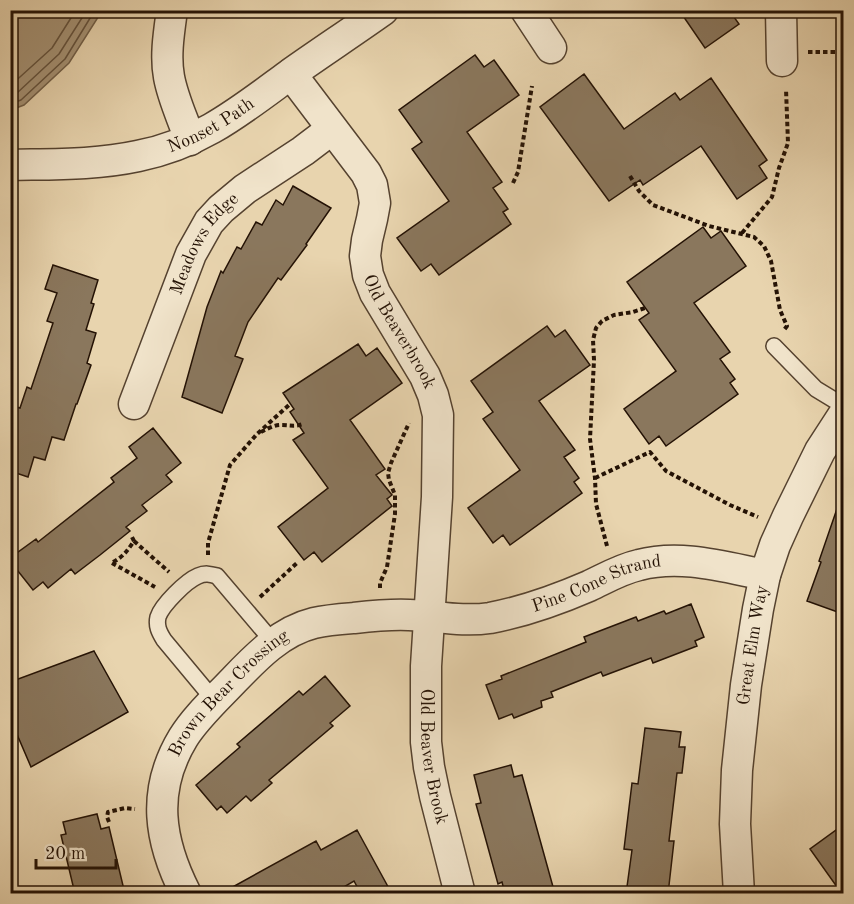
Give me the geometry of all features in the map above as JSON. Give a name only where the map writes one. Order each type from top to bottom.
[{"type":"street","points":[[172,10],[168,74],[174,98],[190,140]]},
{"type":"street","name":"Nonset Path","points":[[10,165],[108,161],[139,156],[190,140],[216,127],[383,10]]},
{"type":"street","points":[[526,10],[551,48]]},
{"type":"street","points":[[781,10],[782,61]]},
{"type":"street","name":"Old Beaverbrook","points":[[291,74],[366,173],[372,185],[375,203],[365,256],[368,275],[375,293],[433,395],[438,439],[437,497],[428,617]]},
{"type":"street","name":"Meadows Edge","points":[[134,404],[191,255],[209,222],[245,189],[332,129]]},
{"type":"street","name":"Great Elm Way","points":[[739,894],[735,824],[737,770],[747,676],[765,575],[774,545],[820,452],[843,414]]},
{"type":"street","name":"Pine Cone Strand","points":[[428,617],[468,620],[511,613],[588,586],[615,573],[641,564],[660,561],[703,563],[765,575]]},
{"type":"street","name":"Brown Bear Crossing","points":[[186,894],[169,853],[162,811],[164,781],[171,760],[196,720],[258,656],[288,634],[314,623],[379,616],[428,617]]},
{"type":"street","name":"Old Beaver Brook","points":[[428,617],[425,703],[429,767],[460,894]]},
{"type":"lane","points":[[774,346],[816,389],[843,406]]},
{"type":"lane","points":[[214,700],[158,630],[158,619],[169,599],[200,575],[217,576],[274,643]]},
{"type":"path","points":[[742,233],[772,197],[788,143],[787,101],[782,61]]},
{"type":"path","points":[[513,183],[518,172],[532,86]]},
{"type":"path","points":[[630,176],[639,191],[653,205],[709,226],[753,237],[764,246],[771,261],[780,310],[787,326],[774,346]]},
{"type":"path","points":[[615,573],[596,504],[590,439],[593,340],[596,328],[602,321],[614,315],[645,308]]},
{"type":"path","points":[[208,574],[208,543],[230,465],[257,434],[290,404]]},
{"type":"path","points":[[379,616],[380,583],[387,567],[395,514],[395,495],[388,474],[391,463],[409,423],[418,415],[436,409]]},
{"type":"path","points":[[257,434],[284,424],[296,426],[303,424]]},
{"type":"path","points":[[595,478],[650,452],[666,471],[730,505],[783,527]]},
{"type":"path","points":[[131,535],[134,541],[184,586]]},
{"type":"path","points":[[134,541],[124,554],[112,562],[155,587],[169,599]]},
{"type":"path","points":[[247,610],[297,563]]},
{"type":"path","points":[[109,822],[108,812],[114,810],[125,808],[162,811]]},
{"type":"water","points":[[11,10],[102,11],[69,63],[24,105],[11,110]]},
{"type":"building","points":[[679,10],[729,10],[739,24],[705,48]]},
{"type":"building","points":[[475,55],[484,67],[494,60],[519,95],[467,132],[502,182],[493,188],[508,209],[503,212],[511,224],[439,275],[431,264],[421,271],[397,238],[449,201],[412,149],[422,142],[399,110]]},
{"type":"building","points":[[584,74],[624,129],[675,93],[680,100],[711,78],[767,160],[759,166],[767,178],[737,199],[701,146],[643,185],[640,180],[609,201],[540,107]]},
{"type":"building","points":[[293,186],[331,208],[307,245],[281,280],[278,278],[248,322],[235,356],[243,359],[222,413],[182,397],[207,307],[221,271],[223,273],[237,247],[241,249],[256,222],[262,225],[276,200],[283,205]]},
{"type":"building","points":[[703,227],[711,238],[721,231],[746,266],[694,303],[730,352],[720,359],[735,379],[730,383],[738,394],[666,446],[659,436],[649,444],[624,409],[676,371],[639,320],[649,313],[627,282]]},
{"type":"building","points":[[53,265],[98,280],[86,330],[96,333],[87,363],[91,365],[64,440],[52,437],[45,460],[34,457],[28,477],[10,471],[10,422],[16,407],[20,408],[27,387],[31,389],[53,323],[47,321],[57,293],[45,289]]},
{"type":"building","points":[[547,326],[555,337],[565,330],[590,365],[539,401],[575,450],[564,457],[579,478],[574,482],[582,493],[510,545],[503,535],[493,543],[468,508],[520,470],[483,419],[493,412],[471,381]]},
{"type":"building","points":[[358,344],[366,356],[377,348],[402,383],[350,420],[385,469],[376,475],[392,495],[387,499],[392,506],[322,562],[314,552],[304,560],[278,527],[328,488],[293,440],[304,433],[290,412],[294,409],[283,393]]},
{"type":"building","points":[[153,428],[181,463],[166,475],[172,482],[142,505],[147,511],[126,527],[130,531],[100,555],[75,574],[71,569],[48,588],[43,582],[33,590],[10,558],[36,539],[38,542],[114,482],[111,478],[137,458],[129,447]]},
{"type":"building","points":[[840,500],[843,501],[843,614],[807,601]]},
{"type":"building","points":[[691,604],[704,637],[695,641],[697,646],[653,663],[651,658],[603,676],[601,672],[551,692],[553,697],[541,701],[542,707],[514,718],[512,714],[499,719],[486,685],[502,679],[501,676],[586,642],[584,637],[636,617],[638,621],[664,611],[666,614]]},
{"type":"building","points":[[94,651],[128,712],[31,767],[10,718],[10,682]]},
{"type":"building","points":[[325,676],[350,706],[330,723],[333,726],[269,780],[272,783],[251,801],[246,796],[227,813],[221,806],[217,810],[196,785],[240,747],[237,744],[299,691],[303,695]]},
{"type":"building","points":[[645,728],[681,732],[679,747],[685,747],[682,773],[677,773],[669,841],[674,841],[668,894],[626,894],[632,850],[624,849],[632,783],[638,784]]},
{"type":"building","points":[[511,765],[514,777],[522,775],[555,894],[505,894],[502,882],[498,884],[476,804],[481,803],[474,775]]},
{"type":"building","points":[[97,814],[101,829],[109,827],[125,894],[75,894],[61,835],[66,834],[63,822]]},
{"type":"building","points":[[843,825],[843,894],[842,894],[810,849]]},
{"type":"building","points":[[357,830],[392,894],[361,894],[354,881],[332,894],[220,894],[316,841],[321,850]]}]
